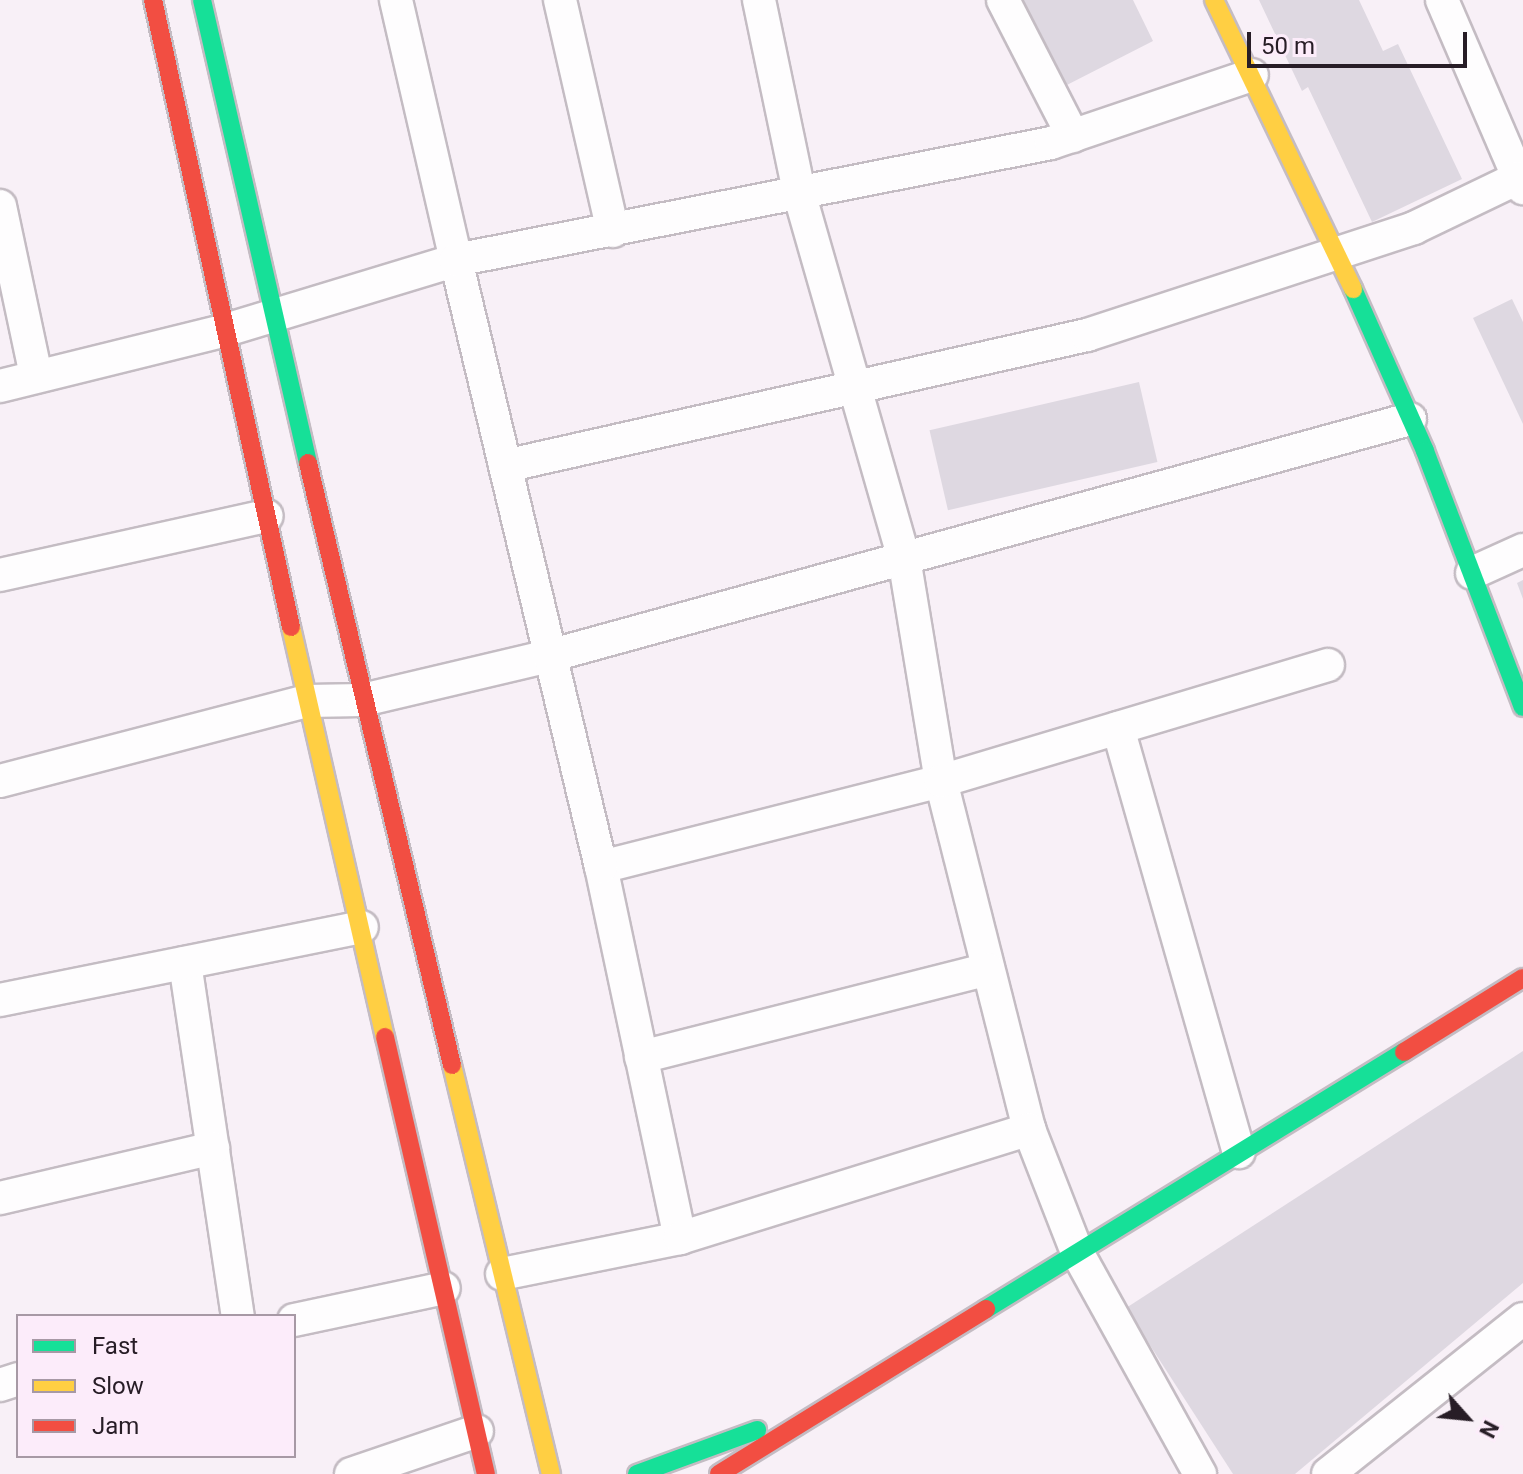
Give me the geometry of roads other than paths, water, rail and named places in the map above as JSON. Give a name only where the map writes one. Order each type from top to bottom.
[{"type":"street","points":[[153,0],[307,701],[362,927],[486,1474]]},
{"type":"street","points":[[202,0],[363,700],[551,1474]]},
{"type":"street","points":[[396,0],[601,867],[680,1238]]},
{"type":"street","points":[[560,0],[613,231]]},
{"type":"street","points":[[759,0],[800,196],[904,558],[941,781],[1029,1129],[1077,1252],[1200,1474]]},
{"type":"street","points":[[1003,0],[1073,136]]},
{"type":"street","points":[[1214,0],[1338,255],[1410,419],[1523,707]]},
{"type":"street","points":[[505,466],[1087,335],[1338,255],[1414,228],[1520,183],[1442,0]]},
{"type":"street","points":[[0,386],[226,330],[456,260],[800,196],[1073,136],[1252,75]]},
{"type":"street","points":[[0,206],[36,375]]},
{"type":"street","points":[[0,781],[307,701],[363,700],[549,656],[1410,419]]},
{"type":"street","points":[[0,575],[267,516]]},
{"type":"street","points":[[1472,573],[1523,550]]},
{"type":"street","points":[[601,867],[941,781],[1328,665]]},
{"type":"street","points":[[1118,728],[1239,1152]]},
{"type":"street","points":[[0,1000],[362,927]]},
{"type":"street","points":[[185,963],[238,1314]]},
{"type":"street","points":[[641,1057],[988,969]]},
{"type":"street","points":[[719,1474],[1523,978]]},
{"type":"street","points":[[502,1274],[680,1238],[1029,1129]]},
{"type":"street","points":[[0,1198],[213,1148]]},
{"type":"street","points":[[296,1320],[444,1288]]},
{"type":"street","points":[[1328,1474],[1523,1319]]},
{"type":"street","points":[[637,1474],[824,1408]]},
{"type":"street","points":[[351,1474],[477,1431]]}]
